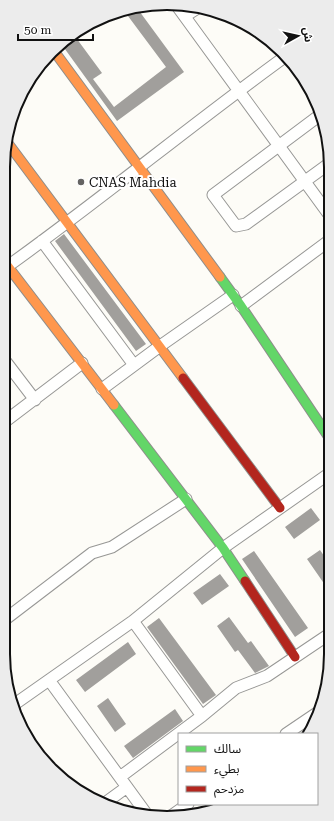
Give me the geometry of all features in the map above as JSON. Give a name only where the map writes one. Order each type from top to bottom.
[{"type":"street","points":[[180,10],[324,208]]},
{"type":"street","points":[[185,16],[191,12]]},
{"type":"street","points":[[57,55],[241,306],[324,430]]},
{"type":"street","points":[[10,260],[42,241],[238,90],[281,59]]},
{"type":"street","points":[[316,117],[214,195],[236,226],[246,224],[324,167]]},
{"type":"street","points":[[11,147],[280,508]]},
{"type":"street","points":[[42,241],[134,365]]},
{"type":"street","points":[[241,306],[324,244]]},
{"type":"street","points":[[10,269],[223,548],[295,657]]},
{"type":"street","points":[[102,389],[233,295]]},
{"type":"street","points":[[10,418],[82,363]]},
{"type":"street","points":[[10,367],[35,400]]},
{"type":"street","points":[[17,702],[133,621],[223,548],[324,477]]},
{"type":"street","points":[[10,616],[92,553],[112,547],[186,499]]},
{"type":"street","points":[[133,621],[202,716]]},
{"type":"street","points":[[179,733],[236,688],[266,676],[324,638]]},
{"type":"street","points":[[49,680],[143,809]]},
{"type":"street","points":[[288,733],[308,722]]},
{"type":"street","points":[[120,777],[178,734]]},
{"type":"street","points":[[109,800],[127,788]]},
{"type":"street","points":[[178,811],[187,805]]},
{"type":"building","points":[[140,12],[184,72],[117,121],[64,48],[76,38],[102,73],[93,79],[114,107],[166,67],[127,15]]},
{"type":"building","points":[[64,234],[146,344],[136,351],[55,241]]},
{"type":"building","points":[[311,508],[320,520],[294,539],[285,527]]},
{"type":"building","points":[[320,550],[324,556],[324,584],[307,559]]},
{"type":"building","points":[[254,551],[308,628],[295,637],[242,559]]},
{"type":"building","points":[[220,574],[229,586],[202,605],[193,593]]},
{"type":"building","points":[[229,617],[248,643],[251,641],[269,666],[255,673],[238,650],[235,652],[217,626]]},
{"type":"building","points":[[159,618],[216,695],[203,704],[147,627]]},
{"type":"building","points":[[128,642],[136,654],[85,692],[76,680]]},
{"type":"building","points":[[108,698],[126,724],[115,732],[97,706]]},
{"type":"building","points":[[175,709],[183,721],[133,758],[124,746]]},
{"type":"traffic: fast","points":[[220,277],[324,430]]},
{"type":"traffic: fast","points":[[114,405],[223,548],[245,581]]},
{"type":"traffic: slow","points":[[57,55],[220,277]]},
{"type":"traffic: slow","points":[[11,147],[183,378]]},
{"type":"traffic: slow","points":[[10,269],[114,405]]},
{"type":"traffic: jam","points":[[183,378],[280,508]]},
{"type":"traffic: jam","points":[[245,581],[295,657]]},
{"type":"place","name":"CNAS Mahdia","points":[[81,182]]}]
